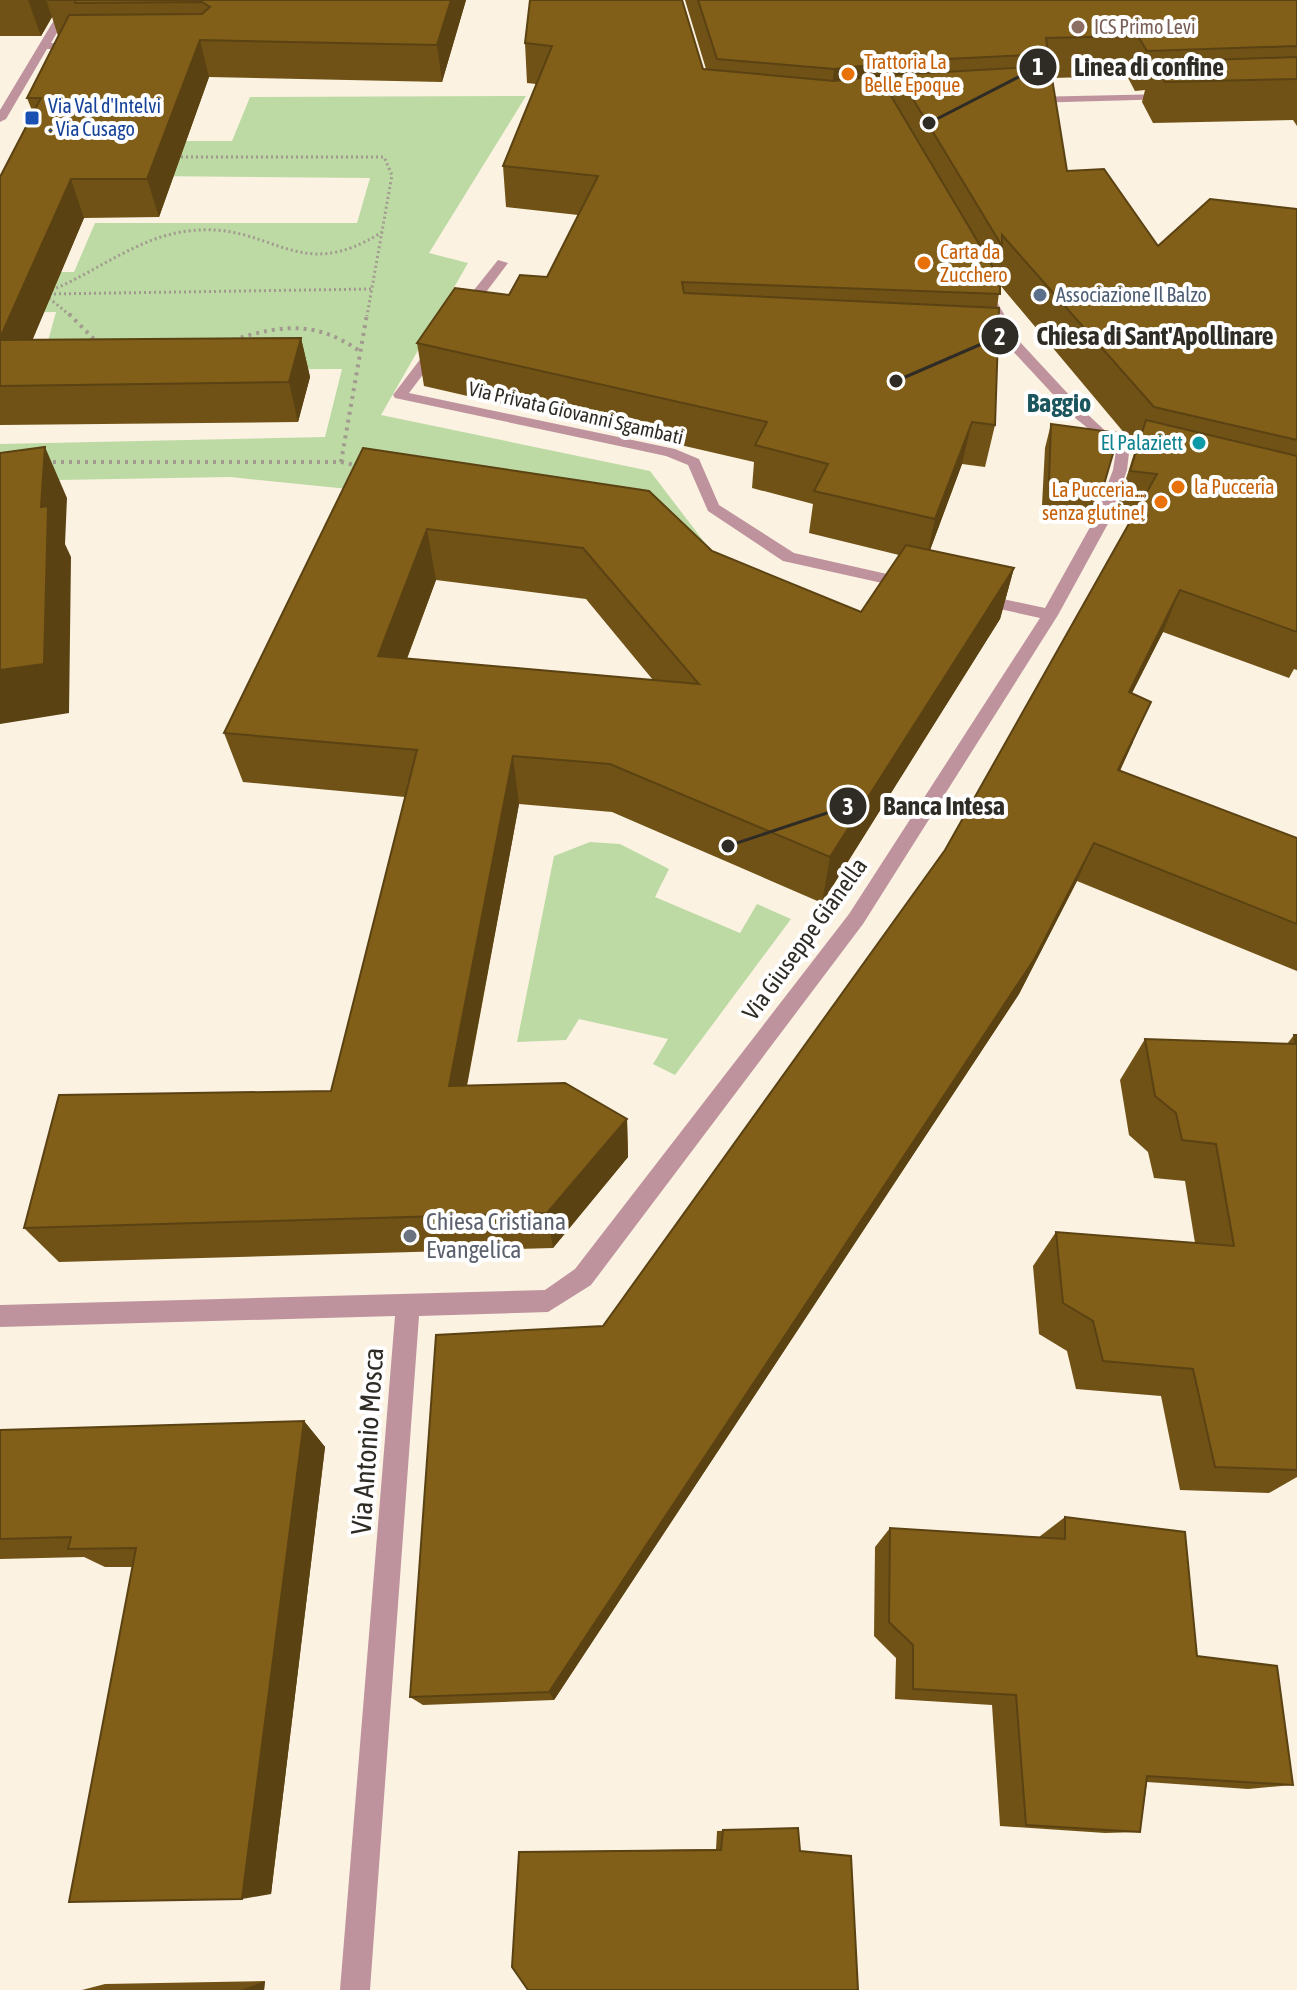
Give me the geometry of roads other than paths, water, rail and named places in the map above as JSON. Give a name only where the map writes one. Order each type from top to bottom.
[{"type":"street","points":[[0,119],[71,0]]},
{"type":"street","points":[[44,46],[92,46]]},
{"type":"street","points":[[1009,101],[1178,97]]},
{"type":"street","name":"Via Privata Giovanni Sgambati","points":[[502,263],[400,395],[670,452],[694,462],[713,508],[773,550],[789,557],[925,587]]},
{"type":"street","name":"Via Giuseppe Gianella","points":[[408,1304],[548,1301],[583,1277],[856,919],[1050,615],[1102,520],[1128,454],[1079,414],[1007,344],[976,277]]},
{"type":"street","points":[[955,594],[1050,615]]},
{"type":"street","points":[[0,1316],[408,1304]]},
{"type":"street","name":"Via Antonio Mosca","points":[[355,1990],[408,1304]]},
{"type":"place","name":"ICS Primo Levi","points":[[1078,27]]},
{"type":"place","name":"Trattoria La Belle Epoque","points":[[848,74]]},
{"type":"place","name":"Via Val d'Intelvi - Via Cusago","points":[[32,118]]},
{"type":"place","name":"Linea di confine","points":[[929,123]]},
{"type":"place","name":"Carta da Zucchero","points":[[924,263]]},
{"type":"place","name":"Associazione Il Balzo","points":[[1040,295]]},
{"type":"place","name":"Chiesa di Sant'Apollinare","points":[[896,381]]},
{"type":"place","name":"El Palaziett","points":[[1199,443]]},
{"type":"place","name":"la Pucceria","points":[[1178,487]]},
{"type":"place","name":"La Pucceria... senza glutine!","points":[[1161,502]]},
{"type":"place","name":"Banca Intesa","points":[[728,846]]},
{"type":"place","name":"Chiesa Cristiana Evangelica","points":[[410,1236]]},
{"type":"district","name":"Baggio","points":[[1059,403]]}]
